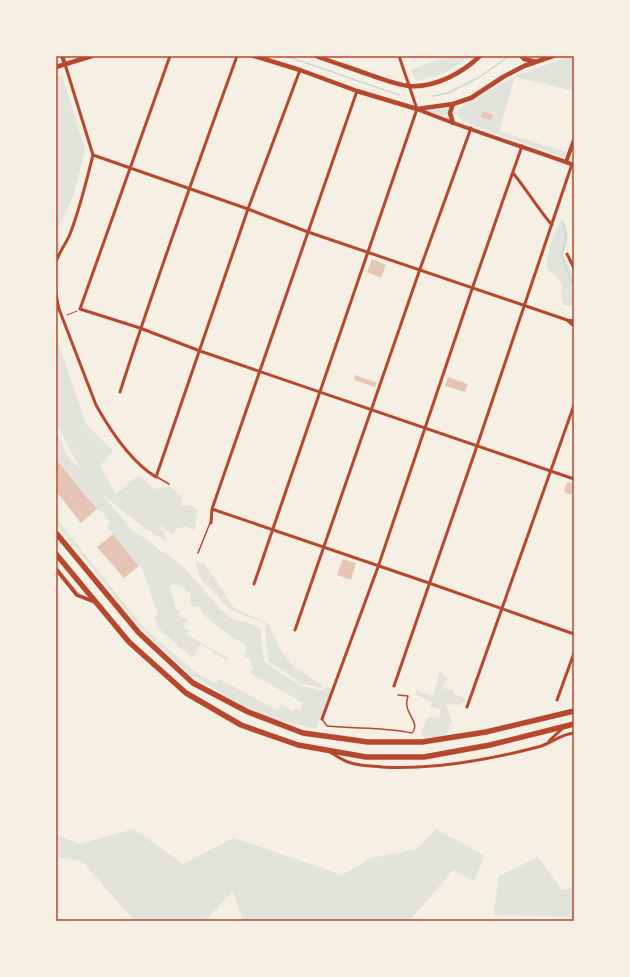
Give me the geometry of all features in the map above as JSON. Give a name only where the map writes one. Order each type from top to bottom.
[{"type":"highway","points":[[56,533],[139,633],[193,683],[248,712],[303,733],[368,742],[422,742],[486,732],[574,711]]},
{"type":"highway","points":[[56,554],[129,642],[186,693],[241,725],[298,746],[366,757],[424,757],[490,746],[574,724]]},
{"type":"main road","points":[[56,67],[92,56]]},
{"type":"main road","points":[[254,56],[300,70],[357,91],[417,109],[453,104],[471,98],[503,77],[524,66],[554,56]]},
{"type":"main road","points":[[316,56],[395,83],[409,86],[427,84],[451,77],[470,66],[480,56]]},
{"type":"main road","points":[[521,56],[524,59],[536,62]]},
{"type":"main road","points":[[453,104],[450,113],[453,124]]},
{"type":"street","points":[[56,262],[58,255],[70,235],[93,155],[62,56]]},
{"type":"street","points":[[170,56],[80,309],[140,328],[200,351],[574,479]]},
{"type":"street","points":[[120,392],[140,328],[237,56]]},
{"type":"street","points":[[254,584],[417,109],[399,56]]},
{"type":"street","points":[[56,294],[63,318],[96,405],[130,454],[146,471],[156,477],[248,209],[300,70]]},
{"type":"street","points":[[211,523],[212,509],[357,91]]},
{"type":"street","points":[[394,686],[573,164],[471,128],[453,124],[417,109]]},
{"type":"street","points":[[295,630],[420,269],[471,128]]},
{"type":"street","points":[[566,162],[574,140]]},
{"type":"street","points":[[322,719],[378,566],[424,427],[522,146]]},
{"type":"street","points":[[93,155],[248,209],[308,232],[420,269],[472,289],[574,321]]},
{"type":"street","points":[[513,173],[523,185],[538,209],[552,225]]},
{"type":"street","points":[[567,254],[574,268]]},
{"type":"street","points":[[567,320],[574,326]]},
{"type":"street","points":[[467,707],[574,404]]},
{"type":"street","points":[[212,509],[430,583],[502,610],[574,634]]},
{"type":"street","points":[[56,569],[77,594],[95,602]]},
{"type":"street","points":[[557,700],[574,653]]},
{"type":"street","points":[[545,745],[566,726]]},
{"type":"street","points":[[329,751],[340,759],[356,764],[412,768],[455,764],[520,752],[545,745],[563,736],[574,733]]},
{"type":"lane","points":[[156,477],[170,484]]},
{"type":"lane","points":[[198,553],[211,523]]},
{"type":"lane","points":[[322,719],[327,726],[392,729],[412,733],[415,730],[415,726],[407,708],[408,696],[398,695]]},
{"type":"path","points":[[63,318],[80,309]]},
{"type":"shaded area","points":[[448,56],[472,56],[443,74],[416,81],[411,70]]},
{"type":"shaded area","points":[[574,56],[574,91],[515,77],[499,131],[566,152],[565,158],[467,123],[456,113],[460,108],[517,75]]},
{"type":"shaded area","points":[[56,76],[62,76],[85,149],[74,194],[56,232]]},
{"type":"shaded area","points":[[449,108],[448,118],[425,110]]},
{"type":"shaded area","points":[[561,221],[568,233],[564,255],[574,279],[574,305],[564,305],[561,295],[563,286],[553,273],[547,270],[551,244]]},
{"type":"shaded area","points":[[56,332],[86,424],[113,451],[100,466],[116,494],[139,475],[154,489],[170,486],[183,498],[180,506],[190,505],[198,510],[194,531],[187,526],[176,529],[174,534],[166,531],[159,522],[168,542],[144,528],[103,495],[132,530],[186,569],[221,610],[234,620],[246,622],[261,629],[261,643],[265,663],[301,686],[323,691],[326,687],[332,689],[316,729],[266,717],[241,705],[189,674],[139,626],[56,523],[56,518],[144,628],[194,671],[214,683],[220,679],[278,711],[281,704],[293,712],[296,709],[300,711],[303,703],[250,673],[254,667],[250,664],[252,661],[243,656],[246,651],[246,645],[213,623],[198,606],[194,607],[190,604],[191,594],[177,584],[170,586],[176,609],[181,611],[178,615],[188,620],[183,627],[189,631],[186,634],[228,658],[227,661],[201,644],[192,658],[158,628],[154,616],[158,615],[143,570],[107,527],[110,523],[101,510],[99,511],[56,458],[56,430],[68,457],[81,470],[56,423]]},
{"type":"shaded area","points":[[195,561],[205,564],[234,608],[269,624],[280,649],[294,667],[321,684],[323,688],[298,683],[285,671],[268,662],[265,623],[232,611],[201,579]]},
{"type":"shaded area","points":[[440,672],[448,678],[442,688],[454,690],[454,694],[463,697],[465,702],[459,705],[446,704],[452,721],[447,734],[439,737],[424,737],[421,731],[429,716],[434,718],[440,717],[440,709],[430,707],[432,703],[417,695],[416,687],[419,692],[433,696]]},
{"type":"shaded area","points":[[134,829],[183,864],[234,838],[342,875],[370,858],[417,849],[436,829],[485,856],[474,881],[453,870],[410,921],[243,921],[233,891],[205,921],[134,921],[82,861],[56,857],[56,834],[79,844]]},
{"type":"shaded area","points":[[538,857],[562,890],[574,888],[574,917],[493,915],[499,876]]},
{"type":"building","points":[[483,111],[493,115],[491,121],[481,117]]},
{"type":"building","points":[[372,259],[386,265],[381,278],[367,272]]},
{"type":"building","points":[[355,375],[377,383],[375,387],[354,380]]},
{"type":"building","points":[[448,377],[468,384],[465,392],[445,386]]},
{"type":"building","points":[[56,459],[97,509],[81,523],[56,491]]},
{"type":"building","points":[[567,482],[574,484],[571,495],[564,492]]},
{"type":"building","points":[[113,534],[139,566],[124,578],[97,547]]},
{"type":"building","points":[[343,559],[356,563],[351,580],[337,575]]},
{"type":"waterway","points":[[286,56],[399,95]]},
{"type":"waterway","points":[[433,96],[448,93],[478,78],[508,57]]},
{"type":"waterway","points":[[562,221],[566,230],[566,238],[561,255],[574,288]]}]
